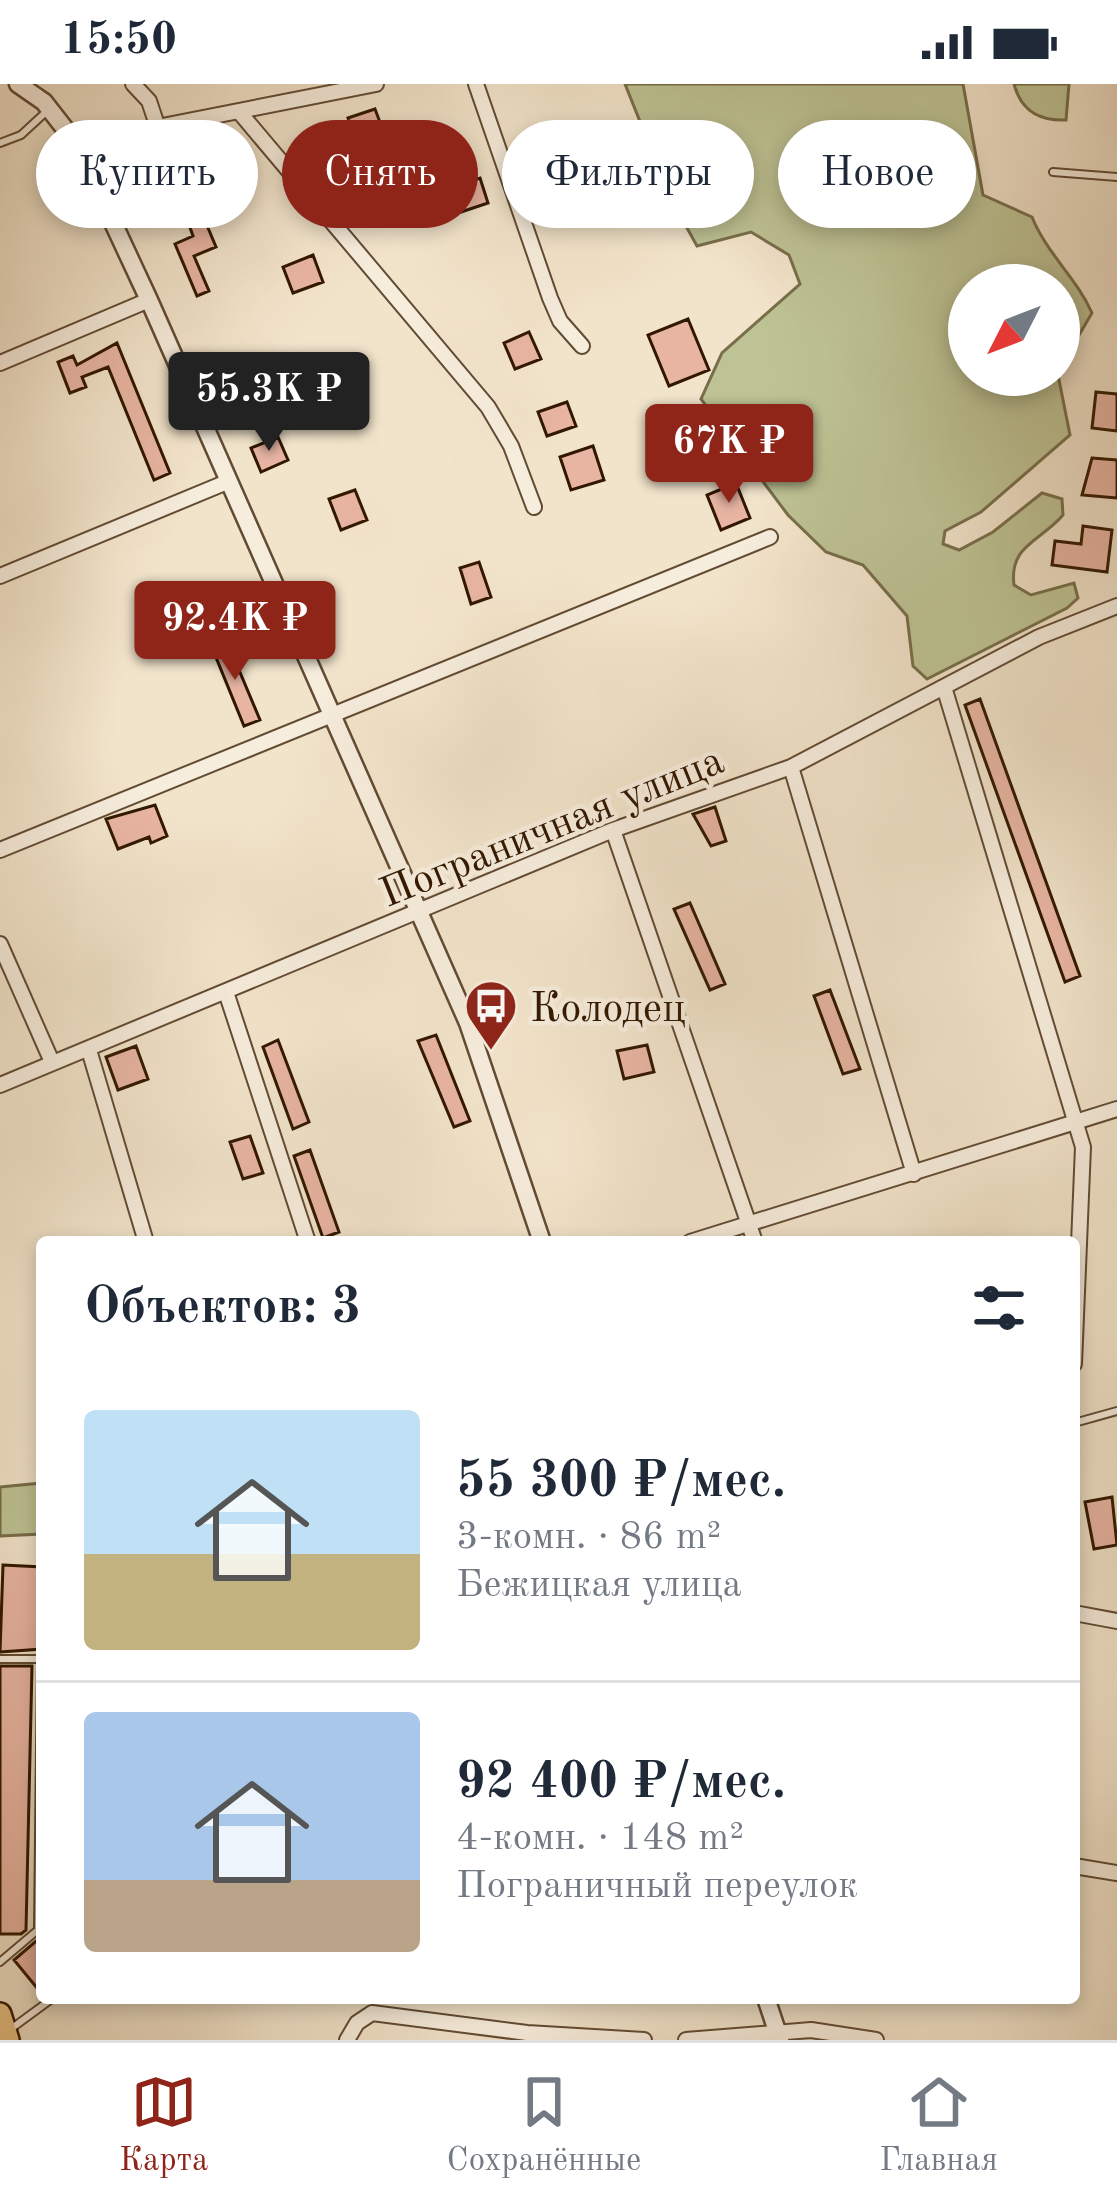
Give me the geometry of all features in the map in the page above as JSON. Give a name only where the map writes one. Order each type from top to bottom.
[{"type":"street","points":[[18,84],[58,120]]},
{"type":"street","points":[[134,84],[149,101],[155,120]]},
{"type":"street","points":[[196,120],[376,84]]},
{"type":"street","points":[[476,84],[550,298],[560,321],[582,346]]},
{"type":"street","points":[[242,114],[488,407],[511,446],[534,507]]},
{"type":"street","points":[[115,228],[490,1080],[540,1236]]},
{"type":"street","points":[[0,363],[148,301]]},
{"type":"street","points":[[0,576],[227,482]]},
{"type":"street","points":[[0,850],[770,537]]},
{"type":"street","name":"Пограничная улица","points":[[0,1085],[614,830],[791,767],[1039,637],[1117,606]]},
{"type":"street","points":[[944,687],[1078,1124],[1084,1165],[1080,1245]]},
{"type":"street","points":[[791,767],[914,1174]]},
{"type":"street","points":[[614,830],[753,1236]]},
{"type":"street","points":[[0,944],[52,1062]]},
{"type":"street","points":[[226,992],[306,1236]]},
{"type":"street","points":[[88,1050],[144,1236]]},
{"type":"street","points":[[709,1236],[1117,1109]]},
{"type":"street","points":[[1080,1614],[1117,1621]]},
{"type":"street","points":[[1080,1867],[1117,1873]]},
{"type":"street","points":[[768,2004],[778,2035]]},
{"type":"street","points":[[347,2040],[357,2023],[372,2013],[565,2036],[644,2040]]},
{"type":"street","points":[[686,2040],[778,2035],[876,2040]]},
{"type":"lane","points":[[0,142],[21,135],[49,108]]},
{"type":"lane","points":[[1053,172],[1117,177]]},
{"type":"lane","points":[[1080,1421],[1117,1411]]},
{"type":"lane","points":[[0,1659],[36,1659]]},
{"type":"lane","points":[[0,1962],[36,1931]]},
{"type":"lane","points":[[4,2029],[44,2004]]},
{"type":"green space","points":[[625,84],[963,84],[969,120],[778,120],[778,228],[976,228],[976,156],[983,195],[1032,217],[1060,264],[948,264],[948,396],[1062,396],[1070,435],[981,512],[945,531],[943,544],[959,550],[993,532],[1042,493],[1062,499],[1063,515],[1021,552],[1014,585],[1031,595],[1074,583],[1078,598],[1067,608],[927,679],[913,666],[907,616],[863,565],[826,552],[788,515],[701,399],[722,353],[800,284],[789,255],[751,232],[697,246],[687,228],[754,228],[754,120],[639,120]]},
{"type":"green space","points":[[1014,84],[1069,84],[1066,120],[1032,112]]},
{"type":"green space","points":[[1080,292],[1092,313],[1080,333]]},
{"type":"green space","points":[[36,1484],[36,1534],[0,1536],[0,1487]]},
{"type":"building","points":[[375,109],[379,120],[349,120]]},
{"type":"building","points":[[478,179],[488,203],[478,206]]},
{"type":"building","points":[[190,228],[208,228],[216,247],[194,256],[209,291],[197,296],[175,244],[193,236]]},
{"type":"building","points":[[313,255],[323,282],[293,293],[283,267]]},
{"type":"building","points":[[688,319],[709,370],[669,386],[648,335]]},
{"type":"building","points":[[529,332],[541,359],[515,369],[504,343]]},
{"type":"building","points":[[117,343],[170,473],[154,480],[108,367],[82,377],[86,387],[70,393],[58,362],[73,356],[77,365]]},
{"type":"building","points":[[1096,392],[1117,394],[1117,431],[1092,428]]},
{"type":"building","points":[[567,402],[576,426],[547,436],[538,412]]},
{"type":"building","points":[[278,437],[288,460],[261,472],[251,448]]},
{"type":"building","points":[[593,446],[604,480],[571,490],[560,457]]},
{"type":"building","points":[[1092,458],[1117,460],[1117,498],[1082,495]]},
{"type":"building","points":[[736,483],[750,518],[721,530],[707,495]]},
{"type":"building","points":[[355,490],[367,520],[341,530],[329,499]]},
{"type":"building","points":[[1083,526],[1112,530],[1107,572],[1052,565],[1055,541],[1081,544]]},
{"type":"building","points":[[479,562],[491,597],[471,604],[460,568]]},
{"type":"building","points":[[226,639],[260,720],[244,726],[211,645]]},
{"type":"building","points":[[980,699],[1080,976],[1065,982],[965,705]]},
{"type":"building","points":[[155,805],[167,836],[151,843],[149,837],[118,849],[106,819]]},
{"type":"building","points":[[715,807],[726,841],[711,846],[693,814]]},
{"type":"building","points":[[690,903],[725,984],[710,990],[674,909]]},
{"type":"building","points":[[830,990],[860,1069],[843,1074],[814,996]]},
{"type":"building","points":[[436,1035],[470,1121],[454,1127],[418,1041]]},
{"type":"building","points":[[278,1040],[309,1122],[293,1129],[263,1047]]},
{"type":"building","points":[[647,1045],[654,1072],[624,1079],[617,1051]]},
{"type":"building","points":[[136,1046],[148,1079],[118,1090],[106,1057]]},
{"type":"building","points":[[250,1136],[263,1173],[243,1179],[230,1142]]},
{"type":"building","points":[[310,1150],[339,1232],[322,1236],[294,1156]]},
{"type":"building","points":[[1112,1497],[1117,1545],[1094,1549],[1085,1502]]},
{"type":"building","points":[[3,1565],[36,1567],[36,1649],[0,1652]]},
{"type":"building","points":[[0,1666],[32,1666],[26,1930],[21,1934],[0,1934]]},
{"type":"building","points":[[36,1941],[36,1987],[14,1960]]},
{"type":"place","name":"Колодец","points":[[491,1052]]}]
